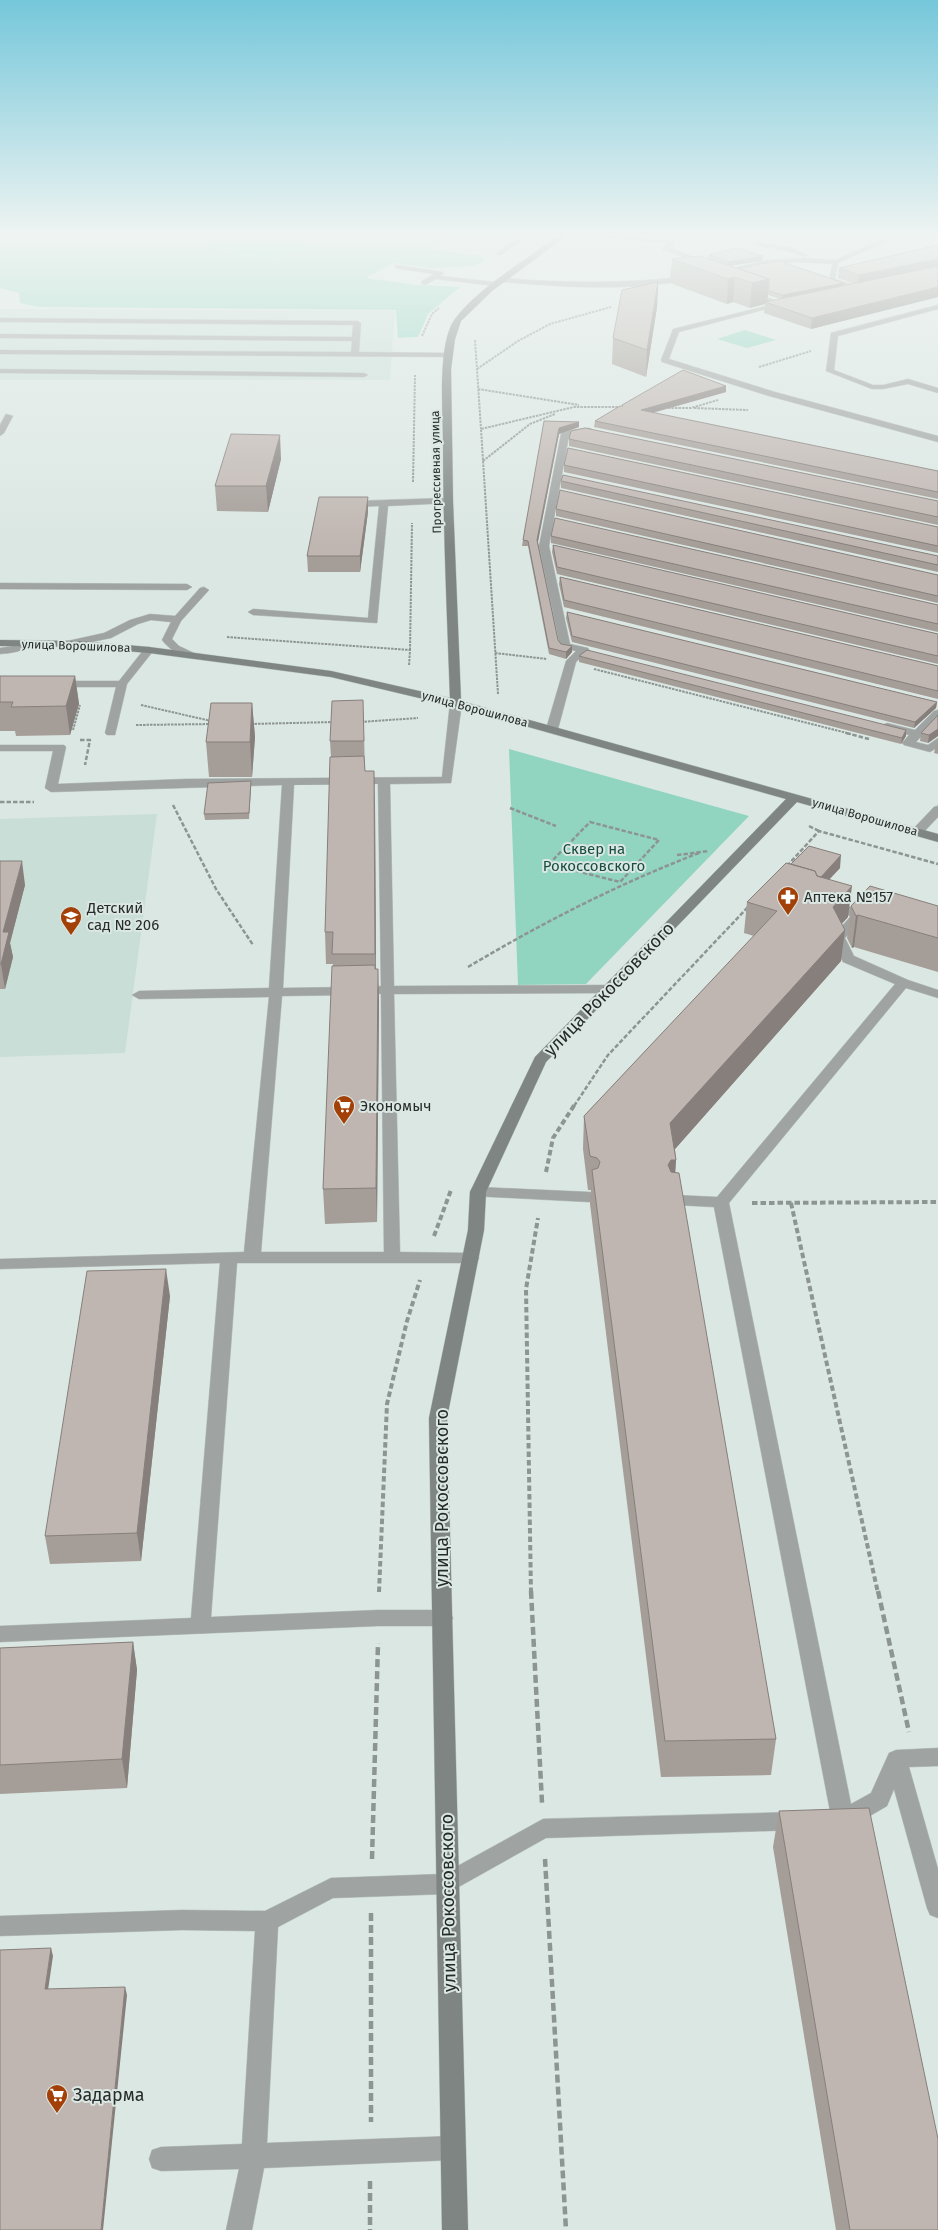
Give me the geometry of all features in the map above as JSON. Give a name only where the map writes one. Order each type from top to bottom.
[{"type":"street","points":[[245,338],[356,339],[355,355]]},
{"type":"street","name":"Прогрессивная улица","points":[[452,338],[447,369],[448,501],[456,703]]},
{"type":"street","points":[[672,338],[666,360],[755,388],[938,438]]},
{"type":"street","points":[[834,338],[830,371],[872,387],[883,387],[908,381],[938,391]]},
{"type":"street","points":[[0,352],[449,356]]},
{"type":"street","points":[[0,371],[364,375]]},
{"type":"street","points":[[0,432],[9,416]]},
{"type":"street","points":[[552,730],[570,664],[589,652],[565,646],[562,612],[549,547],[567,450],[565,434],[585,430],[595,432]]},
{"type":"street","points":[[354,504],[448,501]]},
{"type":"street","points":[[253,612],[373,621],[384,503]]},
{"type":"street","points":[[0,586],[187,587]]},
{"type":"street","points":[[192,656],[175,648],[167,640],[168,632],[204,590]]},
{"type":"street","points":[[66,644],[107,636],[134,622],[150,617],[178,619]]},
{"type":"street","name":"улица Ворошилова","points":[[0,644],[66,644],[149,650],[330,674],[456,703],[938,838]]},
{"type":"street","points":[[0,650],[15,649],[26,644]]},
{"type":"street","points":[[112,729],[122,684],[149,650]]},
{"type":"street","points":[[47,684],[122,684]]},
{"type":"street","points":[[0,748],[60,747],[52,788],[186,783],[447,780],[456,703]]},
{"type":"street","points":[[938,714],[908,744],[930,749],[938,740]]},
{"type":"street","points":[[879,724],[917,734]]},
{"type":"street","points":[[384,781],[392,1258]]},
{"type":"street","points":[[252,1258],[276,991],[288,783]]},
{"type":"street","name":"улица Рокоссовского","points":[[455,2230],[446,1884],[438,1418],[476,1230],[478,1192],[540,1060],[795,797]]},
{"type":"street","points":[[917,832],[938,810]]},
{"type":"street","points":[[819,902],[860,914],[838,938],[848,959],[902,983],[938,994]]},
{"type":"street","points":[[721,1202],[902,983]]},
{"type":"street","points":[[139,995],[276,991],[609,988]]},
{"type":"street","points":[[478,1192],[589,1197]]},
{"type":"street","points":[[675,1200],[721,1202]]},
{"type":"street","points":[[721,1202],[842,1820]]},
{"type":"street","points":[[200,1625],[229,1258]]},
{"type":"street","points":[[0,1264],[229,1258],[471,1258]]},
{"type":"street","points":[[0,1634],[378,1618],[442,1618]]},
{"type":"street","points":[[906,1759],[938,1757]]},
{"type":"street","points":[[0,1926],[182,1920],[267,1921],[330,1888],[446,1884],[544,1829],[842,1820],[879,1799],[906,1759]]},
{"type":"street","points":[[906,1759],[938,1908]]},
{"type":"street","points":[[239,2230],[254,2155],[267,1921]]},
{"type":"street","points":[[161,2159],[453,2148]]},
{"type":"path","points":[[475,338],[498,696]]},
{"type":"path","points":[[477,369],[522,338]]},
{"type":"path","points":[[664,408],[691,408],[755,388],[758,367],[833,345]]},
{"type":"path","points":[[478,390],[600,407]]},
{"type":"path","points":[[481,429],[574,407],[627,407]]},
{"type":"path","points":[[483,461],[539,419],[582,407]]},
{"type":"path","points":[[226,636],[410,650],[409,666]]},
{"type":"path","points":[[495,653],[570,664],[870,740]]},
{"type":"path","points":[[112,729],[216,723],[118,700]]},
{"type":"path","points":[[72,732],[81,701]]},
{"type":"path","points":[[355,722],[441,716],[454,720]]},
{"type":"path","points":[[245,724],[335,722]]},
{"type":"path","points":[[76,740],[90,740],[84,768]]},
{"type":"path","points":[[0,802],[40,801]]},
{"type":"path","points":[[171,802],[216,889],[272,972],[277,975]]},
{"type":"path","points":[[510,808],[556,826]]},
{"type":"path","points":[[590,822],[659,840],[620,882],[549,864],[590,822]]},
{"type":"path","points":[[785,868],[820,831],[938,864]]},
{"type":"path","points":[[677,855],[716,850]]},
{"type":"path","points":[[536,927],[668,864],[699,853]]},
{"type":"path","points":[[566,2230],[532,1632],[526,1289],[552,1138],[608,1055],[751,904]]},
{"type":"path","points":[[370,2230],[371,1887],[378,1618],[388,1404],[407,1321],[453,1186]]},
{"type":"path","points":[[721,1202],[938,1202]]},
{"type":"path","points":[[791,1203],[906,1759]]},
{"type":"shaded area","points":[[0,338],[393,338],[390,380],[0,380]]},
{"type":"shaded area","name":"Детский сад № 206","points":[[157,814],[125,1053],[0,1057],[0,819]]},
{"type":"green space","points":[[770,338],[776,340],[747,348],[717,339]]},
{"type":"green space","name":"Сквер на Рокоссовского","points":[[509,749],[749,816],[586,984],[518,985]]},
{"type":"building","points":[[613,338],[649,338],[647,350]]},
{"type":"building","points":[[683,370],[726,386],[641,410],[938,471],[938,492],[595,421]]},
{"type":"building","points":[[544,421],[579,422],[559,428],[537,540],[558,640],[561,644],[572,646],[566,652],[549,648],[528,541],[523,540]]},
{"type":"building","points":[[585,428],[938,501],[938,517],[569,439],[571,431]]},
{"type":"building","points":[[231,434],[280,435],[266,486],[215,486]]},
{"type":"building","points":[[568,448],[938,527],[938,546],[564,465]]},
{"type":"building","points":[[563,475],[938,556],[938,565],[561,481]]},
{"type":"building","points":[[560,490],[938,575],[938,596],[556,509]]},
{"type":"building","points":[[319,497],[368,497],[360,556],[307,556]]},
{"type":"building","points":[[555,518],[938,605],[938,624],[551,536]]},
{"type":"building","points":[[553,545],[938,634],[938,656],[557,567]]},
{"type":"building","points":[[560,577],[938,666],[938,691],[564,600]]},
{"type":"building","points":[[567,612],[937,702],[915,722],[572,636]]},
{"type":"building","points":[[587,650],[906,730],[902,738],[579,656]]},
{"type":"building","points":[[0,676],[75,676],[66,706],[11,707],[13,702],[0,702]]},
{"type":"building","points":[[363,700],[364,741],[330,741],[332,701]]},
{"type":"building","points":[[211,703],[252,703],[250,742],[206,742]]},
{"type":"building","points":[[938,715],[938,729],[929,735],[921,733]]},
{"type":"building","points":[[364,756],[365,771],[374,771],[375,954],[332,954],[333,932],[325,932],[330,757]]},
{"type":"building","points":[[251,781],[249,813],[204,814],[208,783]]},
{"type":"building","points":[[809,846],[841,855],[821,877],[817,876],[815,871],[791,864]]},
{"type":"building","points":[[0,861],[22,861],[3,932],[9,932],[1,964],[0,964]]},
{"type":"building","points":[[786,863],[815,871],[817,876],[852,886],[833,907],[845,930],[670,1123],[676,1160],[671,1160],[668,1165],[671,1172],[679,1173],[776,1739],[665,1741],[592,1170],[598,1168],[600,1162],[597,1158],[590,1156],[584,1116],[777,911],[747,902]]},
{"type":"building","points":[[870,886],[938,906],[938,938],[856,916],[851,906]]},
{"type":"building","points":[[375,965],[375,969],[378,969],[376,1188],[323,1189],[332,966]]},
{"type":"building","points":[[166,1269],[137,1533],[45,1536],[87,1271]]},
{"type":"building","points":[[133,1642],[122,1759],[0,1765],[0,1648]]},
{"type":"building","points":[[869,1808],[938,2139],[938,2230],[850,2230],[779,1811]]},
{"type":"building","name":"Задарма","points":[[51,1948],[45,1989],[125,1987],[101,2230],[0,2230],[0,1950]]},
{"type":"place","name":"Аптека №157","points":[[788,916]]},
{"type":"place","name":"Детский сад № 206","points":[[71,936]]},
{"type":"place","name":"Экономыч","points":[[344,1125]]},
{"type":"place","name":"Задарма","points":[[57,2114]]}]
